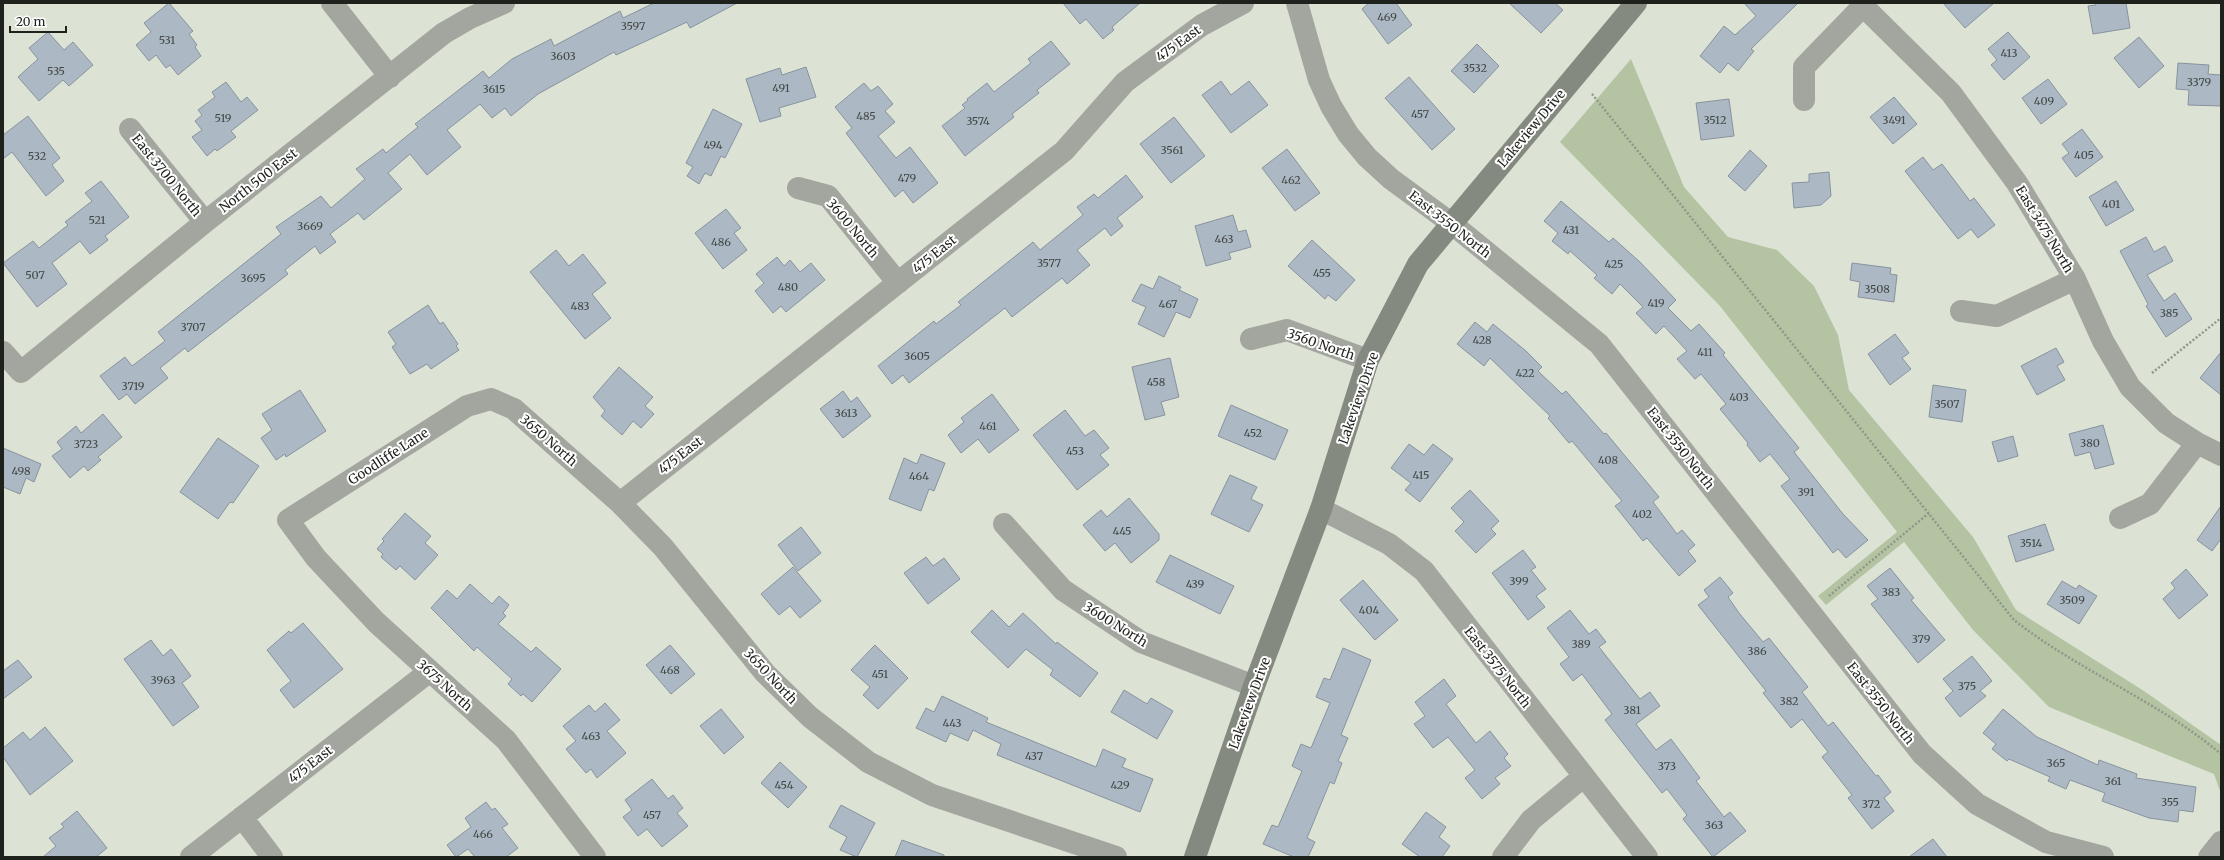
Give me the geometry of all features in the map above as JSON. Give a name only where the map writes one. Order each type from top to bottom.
[{"type":"street","points":[[332,3],[390,77]]},
{"type":"street","name":"North 500 East","points":[[3,352],[21,372],[204,222],[444,34],[470,18],[504,3]]},
{"type":"street","name":"475 East","points":[[620,502],[1064,151],[1125,82],[1202,25],[1243,3]]},
{"type":"street","name":"East 3550 North","points":[[1297,3],[1319,80],[1331,106],[1348,134],[1367,157],[1391,179],[1451,223],[1599,344],[1922,754],[1977,804],[2046,842],[2103,857]]},
{"type":"street","name":"Lakeview Drive","points":[[1194,857],[1254,686],[1321,509],[1368,360],[1418,264],[1636,3]]},
{"type":"street","points":[[1804,100],[1804,67],[1861,4]]},
{"type":"street","name":"East 3475 North","points":[[1861,4],[1951,94],[2018,183],[2075,279],[2103,341],[2130,387],[2166,423],[2197,443],[2221,455]]},
{"type":"street","name":"East 3700 North","points":[[130,129],[204,222]]},
{"type":"street","name":"3600 North","points":[[798,188],[828,196],[898,283]]},
{"type":"street","points":[[1961,311],[1997,316],[2075,279]]},
{"type":"street","name":"3560 North","points":[[1251,339],[1287,330],[1368,360]]},
{"type":"street","name":"3650 North","points":[[491,399],[514,409],[620,502],[663,547],[765,673],[810,717],[868,762],[932,795],[1116,857]]},
{"type":"street","name":"Goodliffe Lane","points":[[288,520],[467,406],[491,399]]},
{"type":"street","points":[[2120,518],[2150,504],[2197,443]]},
{"type":"street","name":"East 3575 North","points":[[1321,509],[1389,544],[1424,571],[1583,777],[1647,857]]},
{"type":"street","name":"3675 North","points":[[288,520],[316,558],[376,622],[506,740],[595,857]]},
{"type":"street","name":"3600 North","points":[[1004,524],[1063,590],[1134,637],[1254,686]]},
{"type":"street","name":"475 East","points":[[191,857],[430,671]]},
{"type":"street","points":[[1503,857],[1531,820],[1583,777]]},
{"type":"street","points":[[242,818],[272,857]]},
{"type":"street","points":[[2209,857],[2221,842]]},
{"type":"path","points":[[1592,94],[2014,620],[2037,637],[2172,719],[2221,754]]},
{"type":"path","points":[[2152,373],[2221,318]]},
{"type":"path","points":[[1829,596],[1929,514]]},
{"type":"green space","points":[[1631,59],[1684,187],[1728,237],[1777,250],[1814,286],[1838,335],[1849,390],[1973,537],[2016,610],[2144,691],[2221,745],[2221,794],[2214,774],[2049,707],[1973,630],[1904,542],[1826,605],[1818,596],[1897,532],[1720,306],[1560,142]]},
{"type":"building","points":[[169,3],[193,31],[189,34],[197,45],[195,47],[201,56],[178,75],[170,65],[166,68],[156,55],[149,61],[136,45],[151,32],[144,23]]},
{"type":"building","points":[[654,3],[737,3],[690,28],[687,22],[616,55],[614,52],[538,94],[511,116],[505,108],[492,118],[480,104],[447,130],[461,147],[427,175],[410,154],[388,173],[402,189],[364,220],[358,213],[330,234],[336,242],[320,254],[315,246],[285,270],[288,274],[188,352],[185,348],[160,368],[168,378],[135,404],[127,394],[119,400],[100,376],[125,357],[132,366],[165,341],[158,332],[281,234],[276,227],[321,196],[331,208],[365,179],[356,169],[383,149],[386,153],[418,127],[415,124],[483,71],[489,78],[512,59],[551,39],[554,46],[620,11],[623,18]]},
{"type":"building","points":[[1063,3],[1140,3],[1112,27],[1114,30],[1103,39],[1086,19],[1080,24]]},
{"type":"building","points":[[1369,3],[1396,3],[1412,25],[1388,44],[1362,9]]},
{"type":"building","points":[[1509,3],[1555,3],[1563,10],[1541,33]]},
{"type":"building","points":[[1744,3],[1798,3],[1751,49],[1754,51],[1738,71],[1728,63],[1720,73],[1700,56],[1724,26],[1735,35],[1756,16]]},
{"type":"building","points":[[1943,3],[1994,3],[1965,28]]},
{"type":"building","points":[[2095,3],[2126,3],[2130,28],[2093,34],[2088,6],[2096,5]]},
{"type":"building","points":[[48,32],[64,50],[73,42],[93,65],[69,86],[63,80],[39,101],[18,77],[38,59],[29,48]]},
{"type":"building","points":[[2008,32],[2030,57],[2004,80],[1991,65],[1997,60],[1988,49]]},
{"type":"building","points":[[2139,37],[2164,66],[2139,88],[2114,58]]},
{"type":"building","points":[[1051,41],[1070,64],[1037,90],[1039,93],[1012,114],[1014,117],[965,156],[942,126],[965,108],[962,105],[968,100],[967,99],[987,83],[994,92],[1031,63],[1028,59]]},
{"type":"building","points":[[1477,44],[1499,66],[1474,93],[1451,71]]},
{"type":"building","points":[[2178,63],[2209,65],[2208,74],[2221,75],[2221,106],[2188,105],[2189,90],[2176,89]]},
{"type":"building","points":[[806,67],[816,97],[779,108],[781,116],[760,122],[746,79],[780,68],[782,75]]},
{"type":"building","points":[[1409,77],[1455,129],[1432,150],[1385,98]]},
{"type":"building","points":[[2048,79],[2067,104],[2041,124],[2022,98]]},
{"type":"building","points":[[1221,81],[1231,95],[1249,81],[1268,105],[1231,133],[1202,95]]},
{"type":"building","points":[[226,82],[241,102],[247,97],[258,110],[231,131],[236,137],[217,151],[215,149],[207,156],[192,137],[202,130],[195,121],[202,115],[198,110],[215,97],[212,92]]},
{"type":"building","points":[[864,83],[871,91],[878,86],[893,104],[885,111],[895,122],[878,136],[896,158],[910,147],[938,183],[913,203],[903,190],[895,197],[846,133],[852,128],[835,107]]},
{"type":"building","points":[[1894,97],[1917,124],[1893,144],[1870,117]]},
{"type":"building","points":[[1729,99],[1734,136],[1701,140],[1696,103]]},
{"type":"building","points":[[713,109],[742,124],[725,158],[721,156],[711,176],[705,173],[699,184],[687,176],[693,167],[686,163]]},
{"type":"building","points":[[28,116],[60,158],[52,165],[64,181],[46,196],[12,152],[3,159],[3,135]]},
{"type":"building","points":[[1174,117],[1205,156],[1171,183],[1140,144]]},
{"type":"building","points":[[2082,129],[2103,157],[2076,177],[2062,158],[2069,153],[2062,144]]},
{"type":"building","points":[[1287,149],[1320,193],[1295,211],[1262,168]]},
{"type":"building","points":[[1750,150],[1767,166],[1745,191],[1728,176]]},
{"type":"building","points":[[1923,157],[1933,170],[1942,164],[1970,201],[1974,198],[1995,225],[1978,238],[1971,229],[1958,239],[1905,171]]},
{"type":"building","points":[[1829,172],[1831,196],[1821,205],[1794,208],[1792,183],[1809,182],[1809,174]]},
{"type":"building","points":[[1126,175],[1143,197],[1117,218],[1123,226],[1111,236],[1105,228],[1077,250],[1090,265],[1067,284],[1062,278],[1012,317],[1005,308],[909,383],[903,375],[892,384],[878,366],[934,321],[936,324],[961,305],[958,302],[1033,242],[1040,250],[1083,215],[1077,207],[1094,194],[1098,198]]},
{"type":"building","points":[[101,181],[129,217],[105,236],[108,240],[90,254],[80,241],[52,263],[67,284],[37,307],[3,263],[33,241],[39,248],[68,225],[65,222],[92,201],[85,193]]},
{"type":"building","points":[[2116,181],[2134,210],[2106,226],[2089,197]]},
{"type":"building","points":[[1561,201],[1609,242],[1613,238],[1640,262],[1676,300],[1668,308],[1691,331],[1699,324],[1725,353],[1723,355],[1799,448],[1794,452],[1843,514],[1868,540],[1846,558],[1838,549],[1833,553],[1781,486],[1790,479],[1770,454],[1760,462],[1747,445],[1748,443],[1720,409],[1726,404],[1701,374],[1695,379],[1677,359],[1687,351],[1664,326],[1656,334],[1636,313],[1643,307],[1620,284],[1612,294],[1594,278],[1597,275],[1570,251],[1568,254],[1552,241],[1558,233],[1544,221]]},
{"type":"building","points":[[726,209],[741,228],[734,233],[747,250],[723,269],[695,233]]},
{"type":"building","points":[[1233,215],[1238,232],[1246,230],[1251,247],[1229,253],[1231,259],[1206,266],[1195,226]]},
{"type":"building","points":[[2146,237],[2154,252],[2165,246],[2173,261],[2147,275],[2164,301],[2175,293],[2192,319],[2166,337],[2146,306],[2148,304],[2120,251]]},
{"type":"building","points":[[1312,240],[1355,280],[1336,301],[1328,295],[1325,299],[1288,266]]},
{"type":"building","points":[[556,250],[569,266],[583,254],[606,283],[592,294],[611,318],[585,339],[530,272]]},
{"type":"building","points":[[777,257],[784,266],[790,260],[800,272],[811,263],[825,280],[786,312],[781,306],[773,313],[755,291],[764,283],[756,274]]},
{"type":"building","points":[[1852,263],[1891,268],[1890,274],[1897,275],[1894,302],[1858,297],[1860,282],[1850,280]]},
{"type":"building","points":[[1159,276],[1181,287],[1179,290],[1198,299],[1190,318],[1176,312],[1164,337],[1138,324],[1146,307],[1132,301],[1141,284],[1153,289]]},
{"type":"building","points":[[428,305],[440,324],[443,322],[458,344],[456,346],[459,350],[431,369],[427,364],[410,374],[392,347],[396,344],[388,332]]},
{"type":"building","points":[[1475,322],[1487,332],[1493,324],[1526,351],[1542,367],[1538,371],[1562,394],[1566,391],[1604,434],[1606,433],[1659,497],[1653,502],[1677,534],[1682,530],[1695,545],[1688,551],[1696,561],[1679,576],[1647,538],[1643,541],[1615,506],[1622,501],[1572,441],[1569,443],[1548,418],[1550,416],[1490,358],[1484,366],[1457,344]]},
{"type":"building","points":[[1895,334],[1909,353],[1902,358],[1911,369],[1890,385],[1868,354]]},
{"type":"building","points":[[2056,348],[2064,362],[2057,366],[2065,380],[2037,395],[2021,366]]},
{"type":"building","points":[[2221,352],[2221,395],[2200,378]]},
{"type":"building","points":[[1170,358],[1179,397],[1161,402],[1165,415],[1145,420],[1132,367]]},
{"type":"building","points":[[619,367],[653,397],[645,406],[654,414],[641,428],[633,421],[622,435],[601,416],[605,411],[593,397]]},
{"type":"building","points":[[1933,385],[1966,390],[1962,422],[1929,417]]},
{"type":"building","points":[[300,390],[326,431],[286,457],[285,454],[276,460],[261,438],[272,430],[262,414]]},
{"type":"building","points":[[843,391],[851,402],[857,397],[871,416],[843,438],[820,409]]},
{"type":"building","points":[[992,394],[1019,430],[989,453],[978,439],[961,453],[948,435],[964,422],[961,418]]},
{"type":"building","points":[[1231,405],[1288,430],[1275,460],[1218,436]]},
{"type":"building","points":[[1065,410],[1085,436],[1094,430],[1109,448],[1100,455],[1109,465],[1077,490],[1033,435]]},
{"type":"building","points":[[103,414],[122,437],[98,457],[101,460],[88,471],[84,466],[70,478],[52,456],[62,449],[57,442],[76,426],[81,433]]},
{"type":"building","points":[[2103,425],[2114,464],[2095,469],[2090,452],[2075,456],[2069,434]]},
{"type":"building","points":[[2013,436],[2018,456],[1998,462],[1992,442]]},
{"type":"building","points":[[218,438],[259,466],[233,503],[230,502],[218,519],[180,492]]},
{"type":"building","points":[[1409,444],[1424,455],[1433,444],[1453,459],[1420,502],[1405,490],[1411,483],[1391,468]]},
{"type":"building","points":[[3,448],[41,464],[34,482],[26,478],[20,494],[3,487]]},
{"type":"building","points":[[921,454],[945,463],[934,491],[929,489],[921,511],[889,499],[904,458],[917,464]]},
{"type":"building","points":[[1230,475],[1257,487],[1251,499],[1263,505],[1249,532],[1211,514]]},
{"type":"building","points":[[1470,490],[1499,521],[1491,529],[1496,534],[1476,553],[1455,531],[1464,522],[1451,508]]},
{"type":"building","points":[[1129,498],[1159,534],[1159,540],[1131,563],[1115,543],[1105,551],[1083,525],[1101,510],[1107,517]]},
{"type":"building","points":[[2221,506],[2221,539],[2212,551],[2197,540]]},
{"type":"building","points":[[405,513],[431,536],[425,543],[438,555],[415,580],[400,566],[396,570],[381,557],[383,554],[377,549],[384,541],[382,539]]},
{"type":"building","points":[[2045,524],[2054,550],[2016,562],[2008,536]]},
{"type":"building","points":[[801,527],[821,553],[798,571],[778,545]]},
{"type":"building","points":[[1523,550],[1536,567],[1531,570],[1546,589],[1536,596],[1545,607],[1528,620],[1492,573]]},
{"type":"building","points":[[1170,555],[1234,586],[1220,614],[1156,582]]},
{"type":"building","points":[[926,557],[933,566],[944,558],[960,579],[928,604],[904,573]]},
{"type":"building","points":[[793,567],[821,601],[800,618],[790,606],[779,615],[761,594]]},
{"type":"building","points":[[1890,568],[1914,598],[1911,600],[1945,640],[1918,663],[1871,604],[1878,599],[1867,586]]},
{"type":"building","points":[[2186,569],[2208,595],[2179,619],[2163,599],[2175,588],[2171,583]]},
{"type":"building","points":[[1720,577],[1733,593],[1728,597],[1739,613],[1763,642],[1769,638],[1808,687],[1802,692],[1828,726],[1833,722],[1876,776],[1878,775],[1891,792],[1884,798],[1894,811],[1872,829],[1848,798],[1852,795],[1822,757],[1828,752],[1802,719],[1791,728],[1763,693],[1766,691],[1698,605],[1709,597],[1704,590]]},
{"type":"building","points":[[1363,580],[1398,620],[1375,640],[1340,600]]},
{"type":"building","points":[[2062,581],[2076,589],[2079,585],[2097,596],[2079,624],[2047,604]]},
{"type":"building","points":[[470,584],[492,604],[499,596],[509,605],[503,613],[506,616],[498,624],[531,652],[536,647],[561,669],[532,702],[523,694],[521,696],[508,684],[512,679],[477,647],[474,651],[431,608],[447,590],[457,599]]},
{"type":"building","points":[[992,610],[1009,627],[1023,613],[1056,644],[1057,642],[1098,673],[1080,697],[1050,675],[1053,670],[1026,649],[1008,668],[971,632]]},
{"type":"building","points":[[1570,610],[1589,634],[1596,629],[1606,642],[1599,647],[1640,699],[1650,692],[1660,706],[1636,724],[1656,750],[1671,739],[1700,778],[1696,781],[1724,817],[1730,812],[1746,831],[1713,857],[1683,819],[1687,815],[1667,789],[1662,793],[1605,720],[1612,714],[1582,674],[1573,681],[1560,664],[1569,657],[1547,628]]},
{"type":"building","points":[[303,623],[343,669],[294,708],[280,690],[291,681],[267,650],[289,631],[291,633]]},
{"type":"building","points":[[151,640],[163,656],[171,649],[191,676],[182,683],[199,707],[173,726],[124,659]]},
{"type":"building","points":[[670,645],[695,674],[671,694],[646,665]]},
{"type":"building","points":[[875,645],[908,678],[878,709],[863,695],[870,687],[851,670]]},
{"type":"building","points":[[1343,648],[1371,660],[1341,735],[1348,738],[1338,761],[1342,763],[1334,784],[1330,782],[1307,838],[1315,842],[1308,857],[1294,857],[1263,844],[1272,825],[1278,827],[1302,771],[1292,766],[1301,744],[1311,748],[1330,703],[1316,697],[1324,678],[1330,680]]},
{"type":"building","points":[[1972,656],[1992,681],[1980,691],[1986,696],[1960,717],[1945,698],[1953,691],[1943,679]]},
{"type":"building","points":[[18,660],[32,677],[3,699],[3,671]]},
{"type":"building","points":[[1444,679],[1456,696],[1446,704],[1476,743],[1490,731],[1508,754],[1504,758],[1511,766],[1495,778],[1500,784],[1482,799],[1465,778],[1475,770],[1448,737],[1433,748],[1414,724],[1425,716],[1415,702]]},
{"type":"building","points":[[1124,690],[1147,704],[1151,698],[1173,711],[1157,739],[1111,712]]},
{"type":"building","points":[[942,696],[988,718],[986,722],[1096,767],[1103,749],[1126,759],[1122,767],[1153,779],[1140,812],[997,755],[1001,744],[973,730],[968,741],[950,733],[946,742],[916,728],[926,708],[934,712]]},
{"type":"building","points":[[605,703],[620,720],[607,731],[626,753],[597,778],[591,769],[586,773],[566,749],[576,741],[563,726],[589,705],[595,712]]},
{"type":"building","points":[[721,709],[744,737],[724,754],[700,726]]},
{"type":"building","points":[[2003,709],[2037,737],[2098,765],[2099,760],[2137,774],[2136,778],[2196,787],[2193,812],[2179,810],[2178,822],[2149,818],[2102,801],[2105,793],[2070,780],[2066,789],[2048,781],[2050,777],[2009,759],[2007,761],[1992,749],[1996,744],[1983,733]]},
{"type":"building","points":[[45,727],[73,761],[30,795],[3,757],[3,748],[23,732],[30,740]]},
{"type":"building","points":[[780,762],[807,787],[788,808],[761,783]]},
{"type":"building","points":[[652,779],[668,799],[673,795],[683,808],[677,813],[688,826],[662,847],[647,829],[638,836],[623,817],[632,810],[625,800]]},
{"type":"building","points":[[486,802],[492,810],[495,808],[508,824],[502,828],[518,848],[506,857],[475,857],[468,849],[456,857],[447,845],[471,827],[465,818]]},
{"type":"building","points":[[841,805],[875,823],[857,857],[840,850],[847,837],[829,827]]},
{"type":"building","points":[[77,811],[107,848],[96,857],[43,857],[56,846],[49,838],[64,827],[61,824]]},
{"type":"building","points":[[1426,812],[1446,827],[1439,837],[1450,846],[1442,857],[1420,857],[1402,844]]},
{"type":"building","points":[[1933,839],[1947,857],[1909,857]]},
{"type":"building","points":[[902,840],[944,855],[944,857],[895,857]]}]
